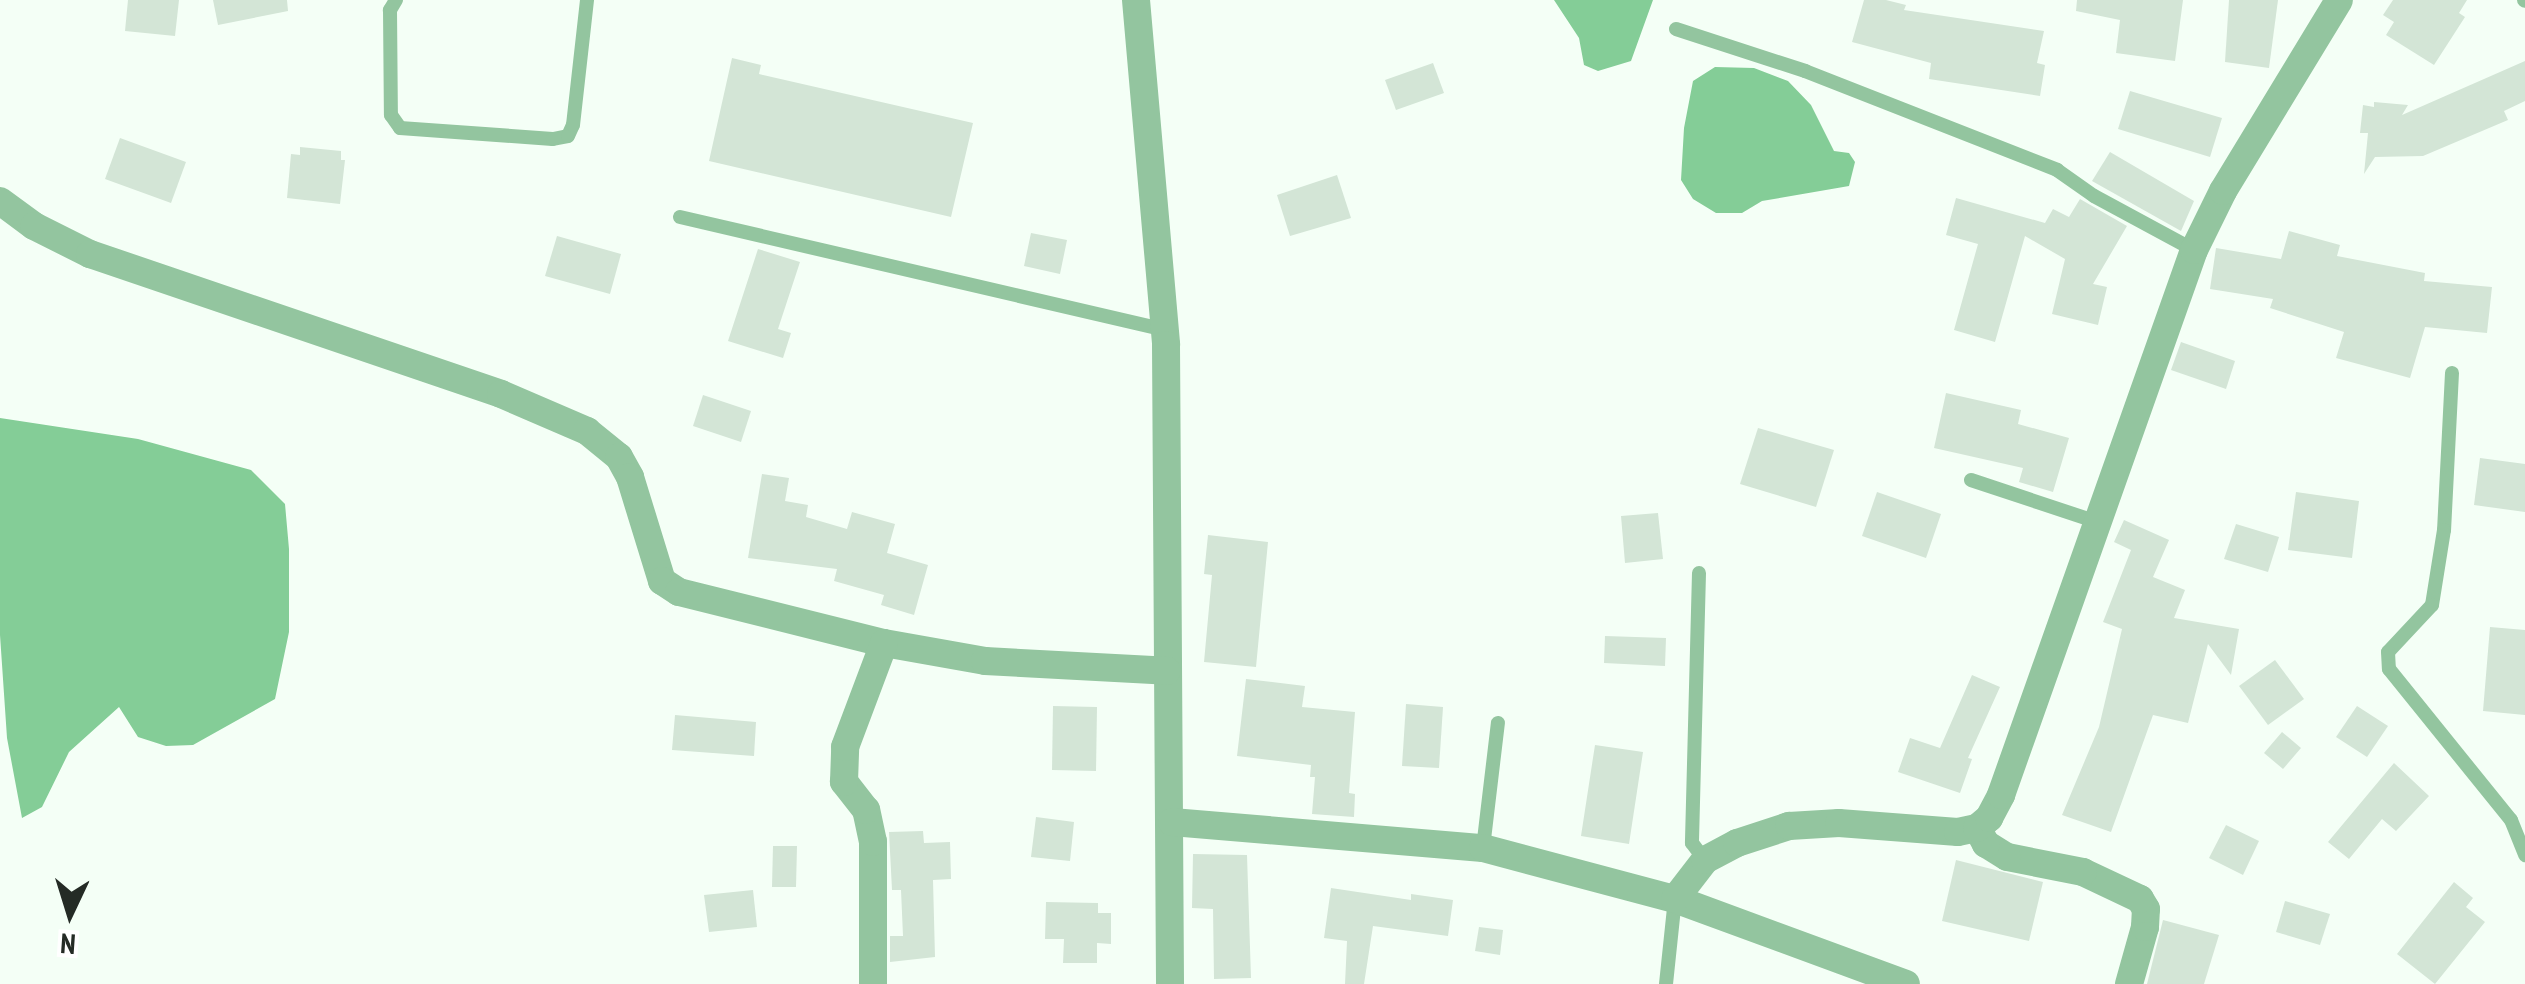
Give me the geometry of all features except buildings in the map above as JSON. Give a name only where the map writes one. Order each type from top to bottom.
[{"type":"street","points":[[1136,0],[1164,330],[1172,822],[1170,984]]},
{"type":"street","points":[[1674,899],[1705,860],[1737,843],[1788,826],[1839,822],[1958,832],[1977,828],[1989,818],[2001,795],[2101,524],[2194,250],[2223,191],[2339,0]]},
{"type":"street","points":[[0,202],[34,226],[90,254],[501,394],[587,431],[619,457],[630,476],[662,581],[680,592],[884,643],[985,661],[1167,671]]},
{"type":"street","points":[[873,984],[873,842],[866,810],[844,782],[846,747],[884,643]]},
{"type":"street","points":[[1172,822],[1482,848],[1674,899],[1906,984]]},
{"type":"street","points":[[1977,828],[1986,844],[2006,856],[2083,872],[2140,898],[2146,910],[2145,927],[2129,984]]},
{"type":"lane","points":[[396,0],[390,10],[391,115],[400,128],[553,140],[568,136],[573,126],[587,0]]},
{"type":"lane","points":[[1676,29],[1805,71],[1985,139],[2056,170],[2094,196],[2194,250]]},
{"type":"lane","points":[[680,217],[1164,330]]},
{"type":"lane","points":[[2452,374],[2444,530],[2432,605],[2388,652],[2389,668],[2511,820],[2525,855]]},
{"type":"lane","points":[[1971,480],[2101,524]]},
{"type":"lane","points":[[1699,573],[1692,844],[1705,860]]},
{"type":"lane","points":[[1482,848],[1498,723]]},
{"type":"lane","points":[[1666,984],[1674,899]]},
{"type":"shaded area","points":[[1554,0],[1653,0],[1631,61],[1598,71],[1584,65],[1579,38]]},
{"type":"shaded area","points":[[1715,67],[1754,68],[1788,81],[1811,105],[1834,151],[1849,153],[1855,162],[1849,186],[1762,201],[1742,213],[1716,213],[1693,199],[1681,180],[1684,128],[1693,81]]},
{"type":"shaded area","points":[[0,418],[138,439],[251,470],[285,504],[289,549],[289,632],[275,699],[193,745],[166,746],[138,737],[119,707],[69,752],[42,807],[22,818],[7,738],[0,635]]}]
